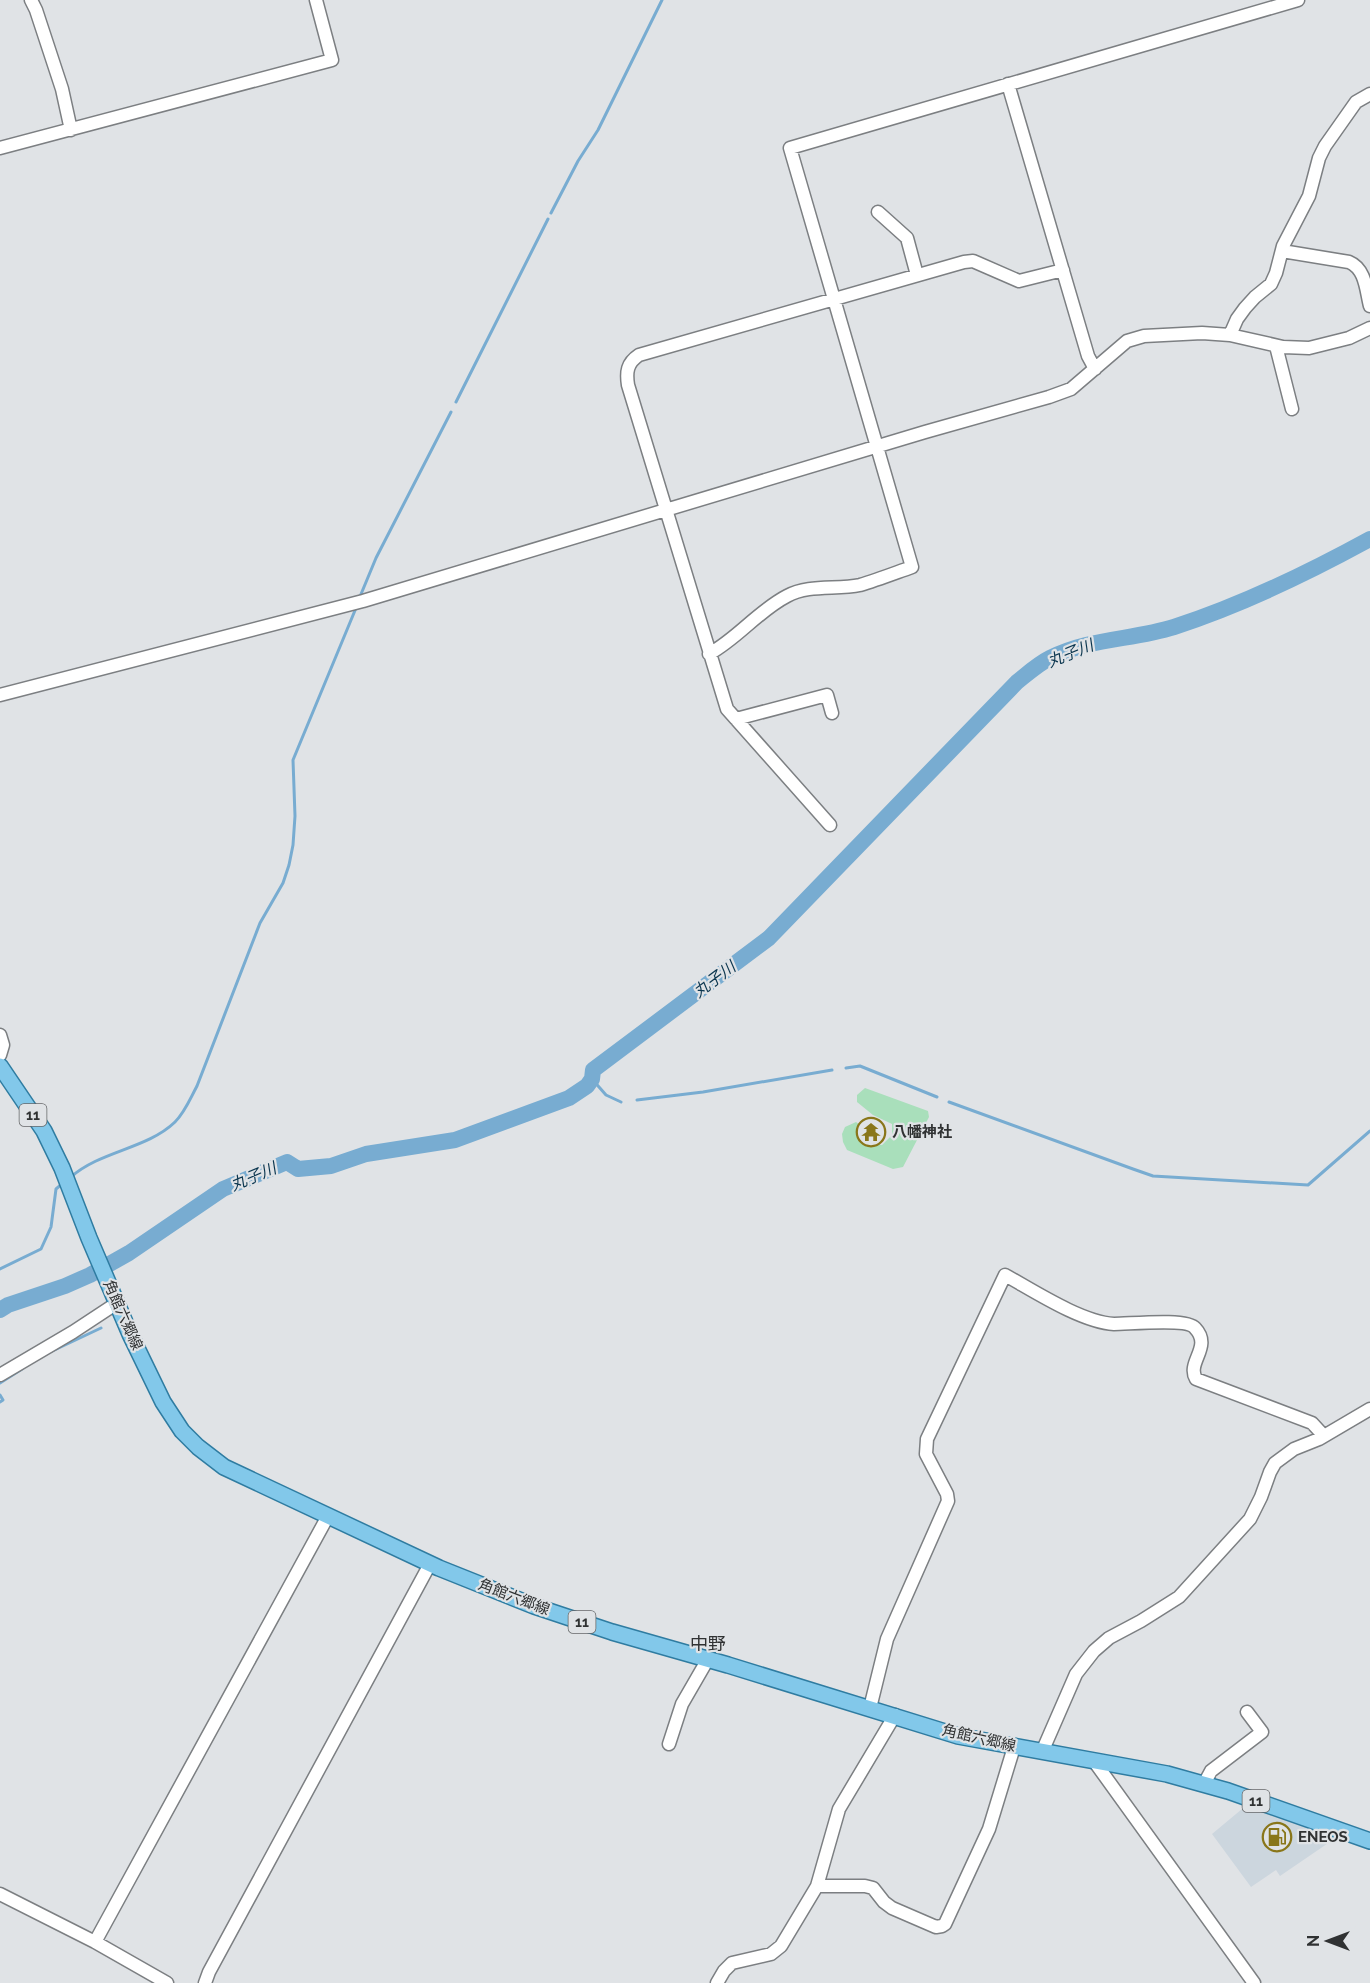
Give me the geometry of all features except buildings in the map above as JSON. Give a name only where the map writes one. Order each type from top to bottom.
[{"type":"main road","name":"角館六郷線","points":[[0,1066],[44,1131],[67,1180],[117,1303],[163,1402],[183,1431],[198,1447],[224,1467],[430,1564],[534,1606],[612,1632],[958,1736],[1167,1774],[1204,1784],[1370,1841]]},
{"type":"street","points":[[31,0],[62,89],[71,130]]},
{"type":"street","points":[[0,148],[332,60],[316,0]]},
{"type":"street","points":[[709,654],[724,646],[768,608],[798,591],[859,585],[912,567],[790,148],[1298,0]]},
{"type":"street","points":[[1008,84],[1088,356],[1095,369]]},
{"type":"street","points":[[1230,335],[1245,308],[1271,284],[1287,238],[1309,196],[1324,146],[1356,102],[1370,94]]},
{"type":"street","points":[[879,212],[907,238],[917,275]]},
{"type":"street","points":[[1282,251],[1355,264],[1361,271],[1370,306]]},
{"type":"street","points":[[830,825],[727,709],[628,386],[629,364],[639,355],[964,262],[973,261],[1019,281],[1064,270]]},
{"type":"street","points":[[0,695],[363,601],[924,432],[1050,397],[1071,389],[1126,340],[1202,333],[1230,335],[1276,346],[1309,348],[1349,338],[1370,328]]},
{"type":"street","points":[[1276,346],[1292,409]]},
{"type":"street","points":[[736,719],[827,695],[832,713]]},
{"type":"street","points":[[0,1035],[3,1045],[0,1055]]},
{"type":"street","points":[[870,1708],[887,1639],[948,1501],[944,1487],[926,1454],[927,1439],[1005,1275],[1095,1321],[1130,1324],[1185,1322],[1194,1326],[1202,1338],[1194,1369],[1196,1379],[1312,1423],[1324,1436]]},
{"type":"street","points":[[0,1375],[117,1303]]},
{"type":"street","points":[[1042,1752],[1076,1674],[1094,1651],[1109,1638],[1179,1597],[1250,1520],[1275,1463],[1294,1449],[1324,1436],[1370,1409]]},
{"type":"street","points":[[95,1942],[328,1516]]},
{"type":"street","points":[[205,1983],[430,1564]]},
{"type":"street","points":[[669,1744],[682,1704],[708,1659]]},
{"type":"street","points":[[1204,1784],[1211,1772],[1262,1732],[1247,1712]]},
{"type":"street","points":[[717,1983],[724,1971],[732,1964],[771,1954],[781,1946],[817,1886],[839,1809],[894,1715]]},
{"type":"street","points":[[817,1886],[873,1887],[884,1902],[892,1908],[936,1927],[945,1924],[989,1829],[1014,1747]]},
{"type":"street","points":[[1094,1761],[1254,1983]]},
{"type":"street","points":[[0,1894],[95,1942],[167,1983]]},
{"type":"shaded area","points":[[1248,1804],[1340,1835],[1280,1876],[1276,1870],[1251,1887],[1212,1834]]},
{"type":"green space","points":[[865,1088],[928,1111],[929,1117],[903,1167],[893,1169],[847,1150],[843,1142],[842,1134],[845,1127],[856,1122],[860,1125],[861,1135],[872,1144],[882,1145],[892,1135],[892,1124],[873,1115],[857,1102],[857,1095]]},
{"type":"waterway","points":[[551,213],[578,161],[598,130],[662,0]]},
{"type":"waterway","points":[[456,402],[548,219]]},
{"type":"waterway","points":[[359,599],[376,558],[451,412]]},
{"type":"waterway","name":"丸子川","points":[[0,1310],[90,1275],[129,1253],[223,1189],[287,1162],[298,1169],[331,1166],[366,1154],[455,1140],[569,1098],[587,1086],[592,1079],[593,1070],[769,938],[1017,682],[1037,666],[1065,651],[1174,627],[1225,609],[1299,576],[1370,539]]},
{"type":"waterway","points":[[71,1177],[96,1161],[164,1131],[182,1114],[197,1086],[260,923],[283,883],[289,865],[295,816],[293,760],[356,608]]},
{"type":"waterway","points":[[846,1068],[860,1066],[937,1097]]},
{"type":"waterway","points":[[637,1100],[703,1092],[832,1070]]},
{"type":"waterway","points":[[592,1079],[606,1095],[621,1102]]},
{"type":"waterway","points":[[949,1102],[1153,1176],[1308,1185],[1370,1131]]},
{"type":"waterway","points":[[0,1269],[41,1249],[51,1227],[56,1189],[63,1183]]},
{"type":"waterway","points":[[48,1353],[101,1328]]},
{"type":"waterway","points":[[0,1383],[22,1369]]},
{"type":"waterway","points":[[0,1395],[3,1400],[0,1402]]},
{"type":"place","name":"八幡神社","points":[[871,1132]]},
{"type":"place","name":"ENEOS","points":[[1277,1837]]},
{"type":"district","name":"中野","points":[[708,1644]]}]
